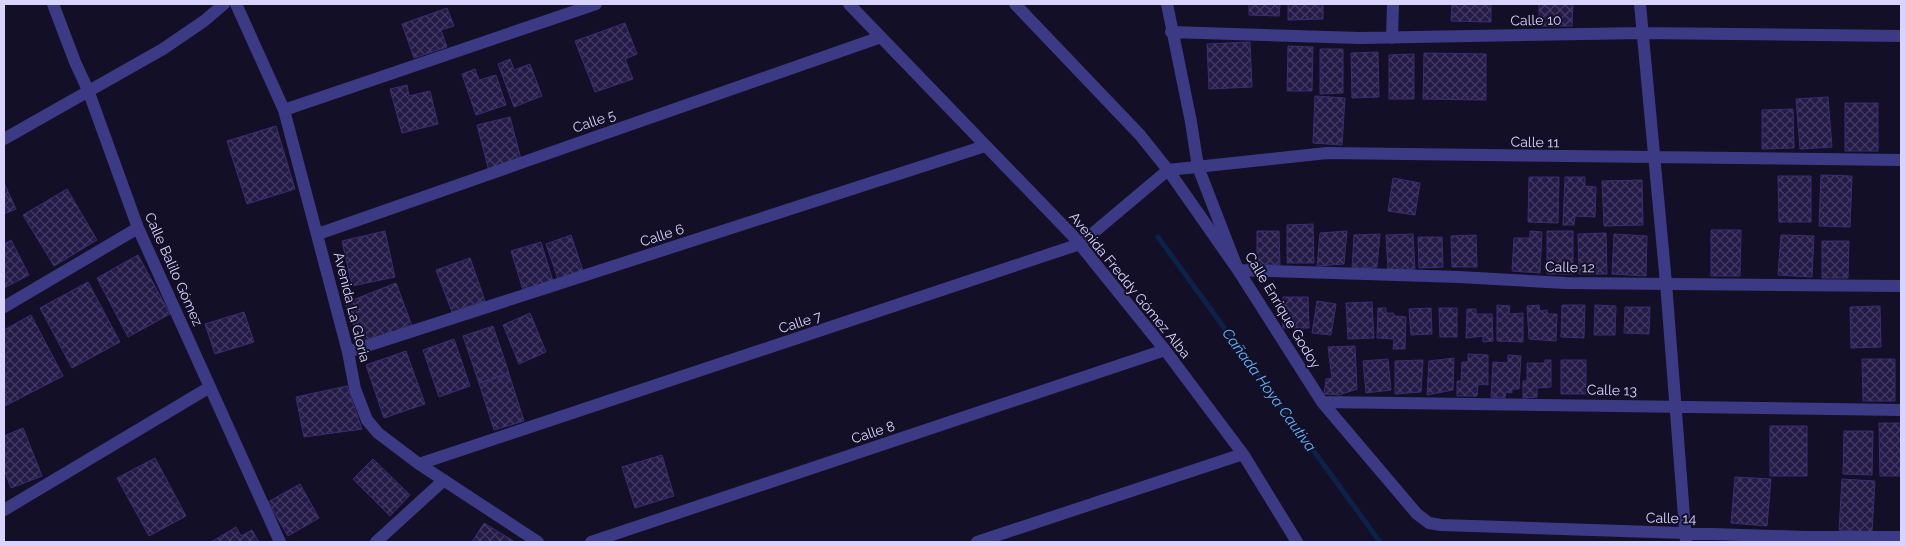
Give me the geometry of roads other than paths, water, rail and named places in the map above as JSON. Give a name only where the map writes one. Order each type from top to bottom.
[{"type":"street","name":"Calle Balilo Gómez","points":[[53,4],[88,90],[138,228],[280,542]]},
{"type":"street","points":[[4,139],[163,49],[204,21],[224,4]]},
{"type":"street","name":"Avenida La Gloria","points":[[236,4],[284,110],[318,234],[348,352],[355,389],[367,420],[378,432],[419,464],[538,542]]},
{"type":"street","points":[[284,110],[596,4]]},
{"type":"street","name":"Avenida Freddy Gómez Alba","points":[[848,4],[1080,244],[1165,350],[1244,454],[1297,542]]},
{"type":"street","points":[[1015,4],[1140,136],[1168,170],[1238,270]]},
{"type":"street","name":"Calle Enrique Godoy","points":[[1167,4],[1171,32],[1192,122],[1198,167],[1238,270],[1322,402],[1417,514],[1429,522],[1441,525]]},
{"type":"street","points":[[1392,38],[1393,4]]},
{"type":"street","points":[[1640,4],[1666,283],[1686,537]]},
{"type":"street","name":"Calle 10","points":[[1171,32],[1392,38],[1642,32],[1901,36]]},
{"type":"street","name":"Calle 5","points":[[318,234],[881,37]]},
{"type":"street","name":"Calle 6","points":[[348,352],[985,146]]},
{"type":"street","name":"Calle 11","points":[[1168,170],[1327,153],[1901,160]]},
{"type":"street","name":"Calle 7","points":[[419,464],[1080,244],[1168,170]]},
{"type":"street","points":[[4,308],[138,228]]},
{"type":"street","name":"Calle 12","points":[[1238,270],[1459,277],[1566,283],[1901,286]]},
{"type":"street","name":"Calle 8","points":[[591,542],[1165,350]]},
{"type":"street","points":[[4,510],[210,387]]},
{"type":"street","name":"Calle 13","points":[[1322,402],[1901,410]]},
{"type":"street","points":[[977,542],[1244,454]]},
{"type":"street","points":[[376,542],[444,480]]},
{"type":"street","name":"Calle 14","points":[[1441,525],[1686,537],[1901,537]]},
{"type":"waterway","name":"Cañada Hoya Cautiva","points":[[1158,237],[1380,542]]}]
